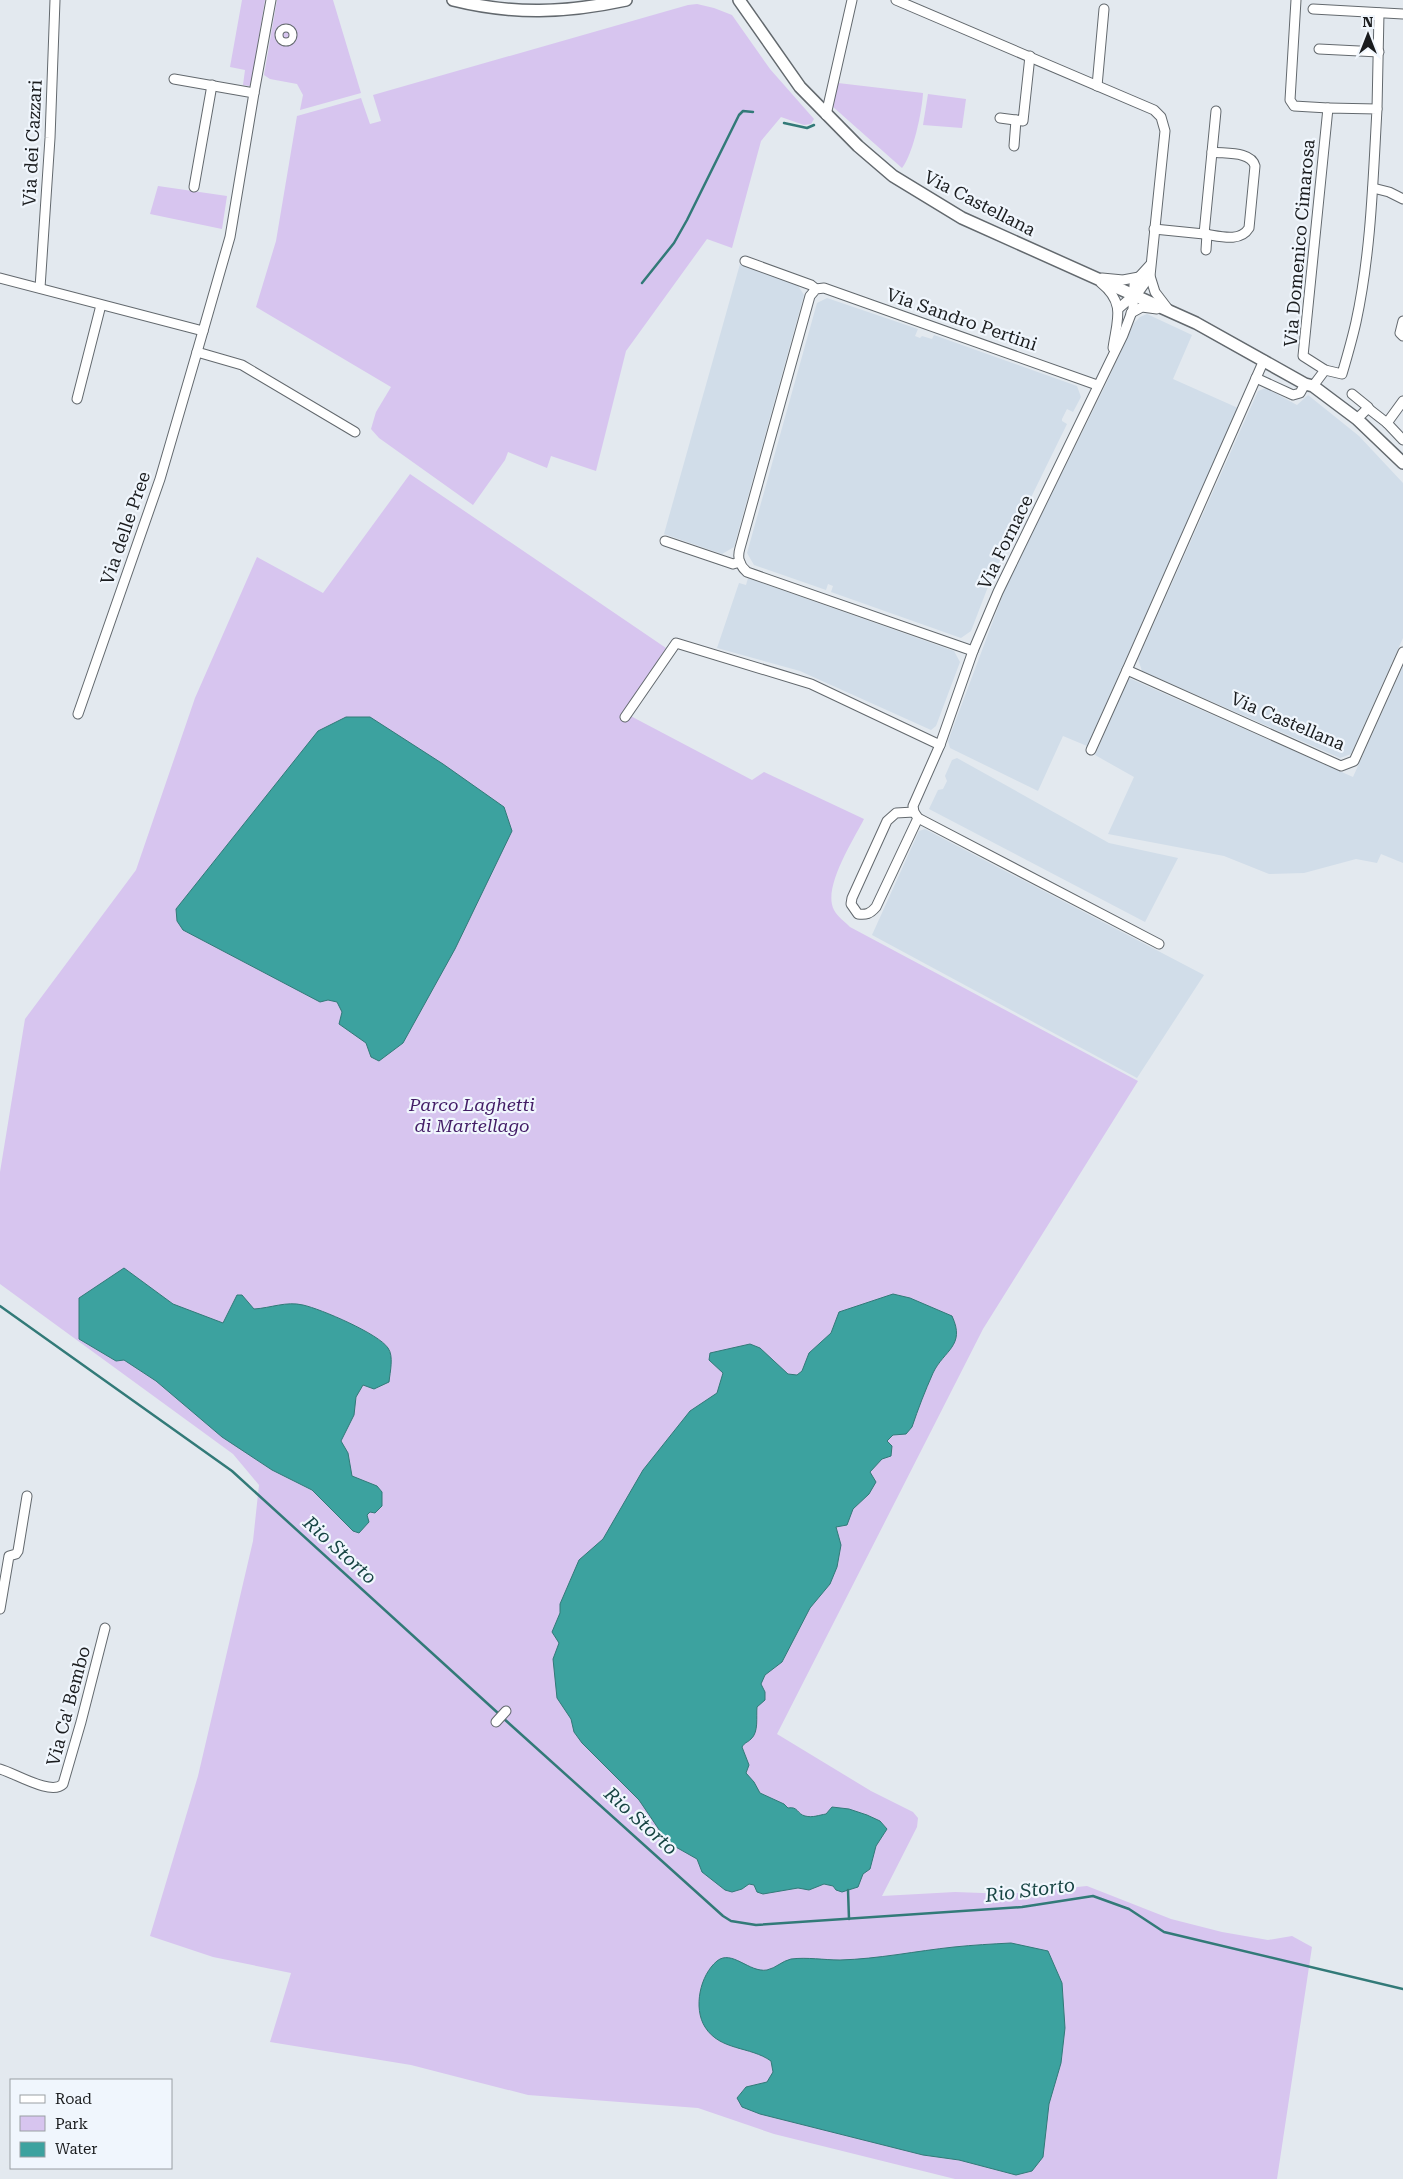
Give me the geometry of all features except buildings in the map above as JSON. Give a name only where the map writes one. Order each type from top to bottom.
[{"type":"street","name":"Via dei Cazzari","points":[[40,288],[50,138],[55,0]]},
{"type":"street","name":"Via delle Pree","points":[[78,714],[160,479],[230,237],[271,0]]},
{"type":"street","points":[[453,0],[476,6],[533,12],[595,7],[626,0]]},
{"type":"street","points":[[826,115],[852,0]]},
{"type":"street","points":[[896,0],[1154,110],[1161,117],[1164,125],[1150,276],[1155,292],[1169,311]]},
{"type":"street","points":[[1296,0],[1290,100],[1294,106],[1376,109]]},
{"type":"street","name":"Via Castellana","points":[[738,2],[800,87],[826,115],[893,176],[934,203],[962,218],[1169,311],[1309,385],[1357,419],[1403,463]]},
{"type":"street","points":[[1097,86],[1104,9]]},
{"type":"street","points":[[1313,9],[1352,13],[1403,14]]},
{"type":"street","name":"Via Domenico Cimarosa","points":[[1328,108],[1303,356],[1341,379],[1356,321],[1373,188],[1379,13]]},
{"type":"street","points":[[1318,49],[1379,52]]},
{"type":"street","points":[[1000,118],[1023,121],[1030,56]]},
{"type":"street","points":[[174,79],[254,93]]},
{"type":"street","points":[[194,187],[212,85]]},
{"type":"street","points":[[1206,250],[1216,111]]},
{"type":"street","points":[[1014,146],[1016,120]]},
{"type":"street","points":[[1154,229],[1238,237],[1245,234],[1249,228],[1255,166],[1253,160],[1248,156],[1212,152]]},
{"type":"street","points":[[1373,188],[1389,192],[1403,199]]},
{"type":"street","name":"Via Sandro Pertini","points":[[745,261],[811,285],[816,289],[824,288],[1097,384]]},
{"type":"street","points":[[1092,276],[1123,280],[1139,277],[1150,265]]},
{"type":"street","points":[[1092,276],[1112,292],[1119,308],[1140,290],[1150,276]]},
{"type":"street","name":"Via Fornace","points":[[916,815],[896,813],[886,821],[852,898],[851,904],[858,914],[870,913],[876,907],[916,815],[913,806],[940,745],[973,651],[998,592],[1131,313],[1133,287],[1139,277]]},
{"type":"street","points":[[1,281],[40,288],[203,331]]},
{"type":"street","points":[[816,289],[810,296],[807,306],[738,556],[740,562],[747,572],[973,651]]},
{"type":"street","points":[[77,399],[101,305]]},
{"type":"street","points":[[1131,313],[1146,307],[1169,311]]},
{"type":"street","name":"Via Fornace","points":[[1111,358],[1119,308]]},
{"type":"street","points":[[1403,320],[1400,333],[1403,336]]},
{"type":"street","points":[[197,352],[242,365],[355,432]]},
{"type":"street","points":[[1091,750],[1264,360]]},
{"type":"street","points":[[1256,378],[1293,395],[1300,393],[1325,370]]},
{"type":"street","points":[[1352,394],[1387,423],[1403,440]]},
{"type":"street","points":[[1387,423],[1403,401]]},
{"type":"street","points":[[1357,419],[1369,410]]},
{"type":"street","points":[[665,541],[733,564],[740,562]]},
{"type":"street","points":[[625,717],[676,643],[811,684],[940,745]]},
{"type":"street","name":"Via Castellana","points":[[1127,670],[1341,766],[1354,761],[1403,652]]},
{"type":"street","points":[[916,815],[1159,944]]},
{"type":"street","points":[[0,1609],[9,1556],[16,1554],[18,1551],[27,1496]]},
{"type":"street","name":"Via Ca' Bembo","points":[[0,1769],[49,1788],[60,1787],[63,1784],[79,1731],[105,1628]]},
{"type":"street","points":[[496,1722],[506,1711]]},
{"type":"shaded area","points":[[740,264],[797,284],[804,295],[734,547],[722,554],[664,534]]},
{"type":"shaded area","points":[[827,298],[918,329],[915,336],[920,338],[922,336],[932,339],[934,335],[1077,386],[1081,397],[1073,412],[1067,409],[1062,419],[1067,424],[991,579],[971,631],[961,638],[831,592],[833,586],[828,584],[826,590],[754,565],[747,553],[817,303]]},
{"type":"shaded area","points":[[1147,314],[1192,335],[1173,379],[1238,408],[1087,746],[1063,736],[1038,791],[950,748],[948,741],[1005,589],[1134,323],[1140,317]]},
{"type":"shaded area","points":[[1266,388],[1297,405],[1308,395],[1359,436],[1403,483],[1403,638],[1351,754],[1340,758],[1142,671],[1138,659],[1258,391]]},
{"type":"shaded area","points":[[748,578],[954,651],[960,662],[936,726],[931,730],[800,671],[717,648],[739,583],[746,585]]},
{"type":"shaded area","points":[[1403,666],[1403,863],[1381,854],[1377,863],[1356,859],[1304,873],[1269,874],[1224,856],[1108,834],[1134,777],[1095,755],[1129,678],[1353,777]]},
{"type":"shaded area","points":[[957,758],[1109,843],[1178,858],[1145,922],[929,809],[938,790],[943,789],[947,781],[945,776],[952,760]]},
{"type":"shaded area","points":[[925,829],[1204,975],[1137,1078],[872,935],[919,831]]},
{"type":"green space","points":[[242,0],[265,0],[251,85],[249,86],[243,85],[245,70],[230,67]]},
{"type":"green space","points":[[277,0],[333,0],[361,93],[300,110],[303,95],[297,84],[270,79],[264,75]]},
{"type":"green space","points":[[697,4],[732,15],[770,69],[814,119],[811,124],[804,125],[781,117],[761,141],[732,248],[707,239],[626,351],[596,471],[551,456],[547,468],[508,452],[505,460],[473,505],[379,438],[371,429],[376,412],[391,387],[256,307],[276,241],[297,116],[361,98],[370,124],[381,121],[373,95]]},
{"type":"green space","points":[[838,83],[923,93],[916,132],[910,153],[902,168],[832,106]]},
{"type":"green space","points":[[928,94],[966,99],[962,128],[923,125]]},
{"type":"green space","points":[[158,186],[227,196],[222,229],[150,214]]},
{"type":"green space","name":"Parco Laghetti di Martellago","points":[[410,474],[666,648],[623,712],[752,780],[764,772],[864,819],[841,864],[832,889],[831,901],[834,910],[850,927],[1138,1081],[983,1329],[777,1734],[871,1791],[913,1812],[918,1818],[917,1827],[882,1896],[955,1892],[1009,1894],[1087,1886],[1171,1919],[1222,1932],[1268,1940],[1292,1936],[1312,1947],[1277,2179],[955,2179],[774,2134],[698,2108],[528,2095],[411,2065],[270,2042],[291,1973],[213,1957],[150,1936],[198,1776],[253,1541],[259,1485],[233,1454],[0,1284],[0,1172],[25,1019],[136,870],[195,698],[257,557],[323,593]]},
{"type":"water","points":[[346,717],[370,717],[443,764],[504,807],[512,831],[455,949],[403,1043],[379,1061],[371,1057],[366,1043],[339,1024],[342,1012],[337,1002],[328,1000],[320,1002],[183,930],[177,921],[176,909],[318,731]]},
{"type":"water","points":[[124,1268],[173,1304],[223,1323],[237,1295],[242,1295],[254,1309],[297,1304],[323,1311],[362,1329],[383,1342],[390,1351],[391,1369],[389,1382],[374,1389],[363,1385],[356,1397],[354,1415],[341,1441],[348,1453],[352,1476],[377,1486],[382,1492],[382,1506],[375,1513],[370,1512],[367,1515],[369,1522],[359,1533],[353,1531],[312,1490],[272,1470],[222,1437],[156,1381],[124,1360],[116,1361],[79,1339],[79,1298]]},
{"type":"water","points":[[893,1294],[910,1298],[952,1316],[956,1326],[955,1341],[933,1373],[912,1427],[906,1434],[893,1435],[887,1441],[892,1446],[891,1456],[882,1459],[870,1472],[876,1482],[869,1494],[853,1509],[847,1525],[836,1527],[841,1545],[837,1567],[830,1584],[810,1608],[782,1662],[765,1675],[761,1684],[765,1692],[765,1700],[757,1707],[757,1724],[754,1736],[742,1747],[749,1765],[746,1773],[760,1793],[784,1804],[788,1808],[796,1809],[805,1816],[813,1817],[826,1814],[832,1807],[849,1809],[880,1821],[887,1829],[876,1846],[870,1869],[863,1874],[858,1887],[842,1892],[836,1890],[833,1886],[824,1884],[809,1890],[798,1888],[763,1894],[757,1892],[754,1885],[749,1884],[742,1889],[732,1892],[725,1890],[702,1872],[697,1859],[674,1846],[662,1834],[639,1800],[582,1743],[574,1732],[571,1719],[557,1698],[553,1659],[559,1643],[552,1632],[560,1613],[560,1604],[579,1560],[603,1539],[643,1470],[690,1411],[717,1393],[723,1373],[709,1360],[710,1353],[750,1344],[760,1348],[788,1374],[797,1375],[802,1371],[809,1353],[831,1333],[839,1312]]},
{"type":"water","points":[[1011,1943],[1048,1951],[1062,1983],[1065,2028],[1061,2063],[1049,2104],[1043,2157],[1032,2171],[1016,2175],[959,2160],[923,2155],[760,2114],[742,2107],[737,2098],[746,2087],[767,2082],[773,2072],[771,2061],[763,2056],[727,2044],[711,2035],[701,2019],[699,2011],[700,1992],[706,1975],[717,1961],[723,1958],[735,1959],[754,1968],[767,1970],[791,1959],[840,1960],[883,1957],[954,1947]]},
{"type":"waterway","points":[[642,283],[674,243],[739,115],[743,111],[753,112]]},
{"type":"waterway","points":[[784,123],[807,128],[814,125]]},
{"type":"waterway","name":"Rio Storto","points":[[0,1306],[232,1471],[499,1714]]},
{"type":"waterway","name":"Rio Storto","points":[[503,1718],[723,1916],[731,1921],[756,1925],[1022,1907],[1093,1896],[1129,1909],[1164,1932],[1403,1989]]},
{"type":"waterway","points":[[848,1890],[849,1919]]}]
